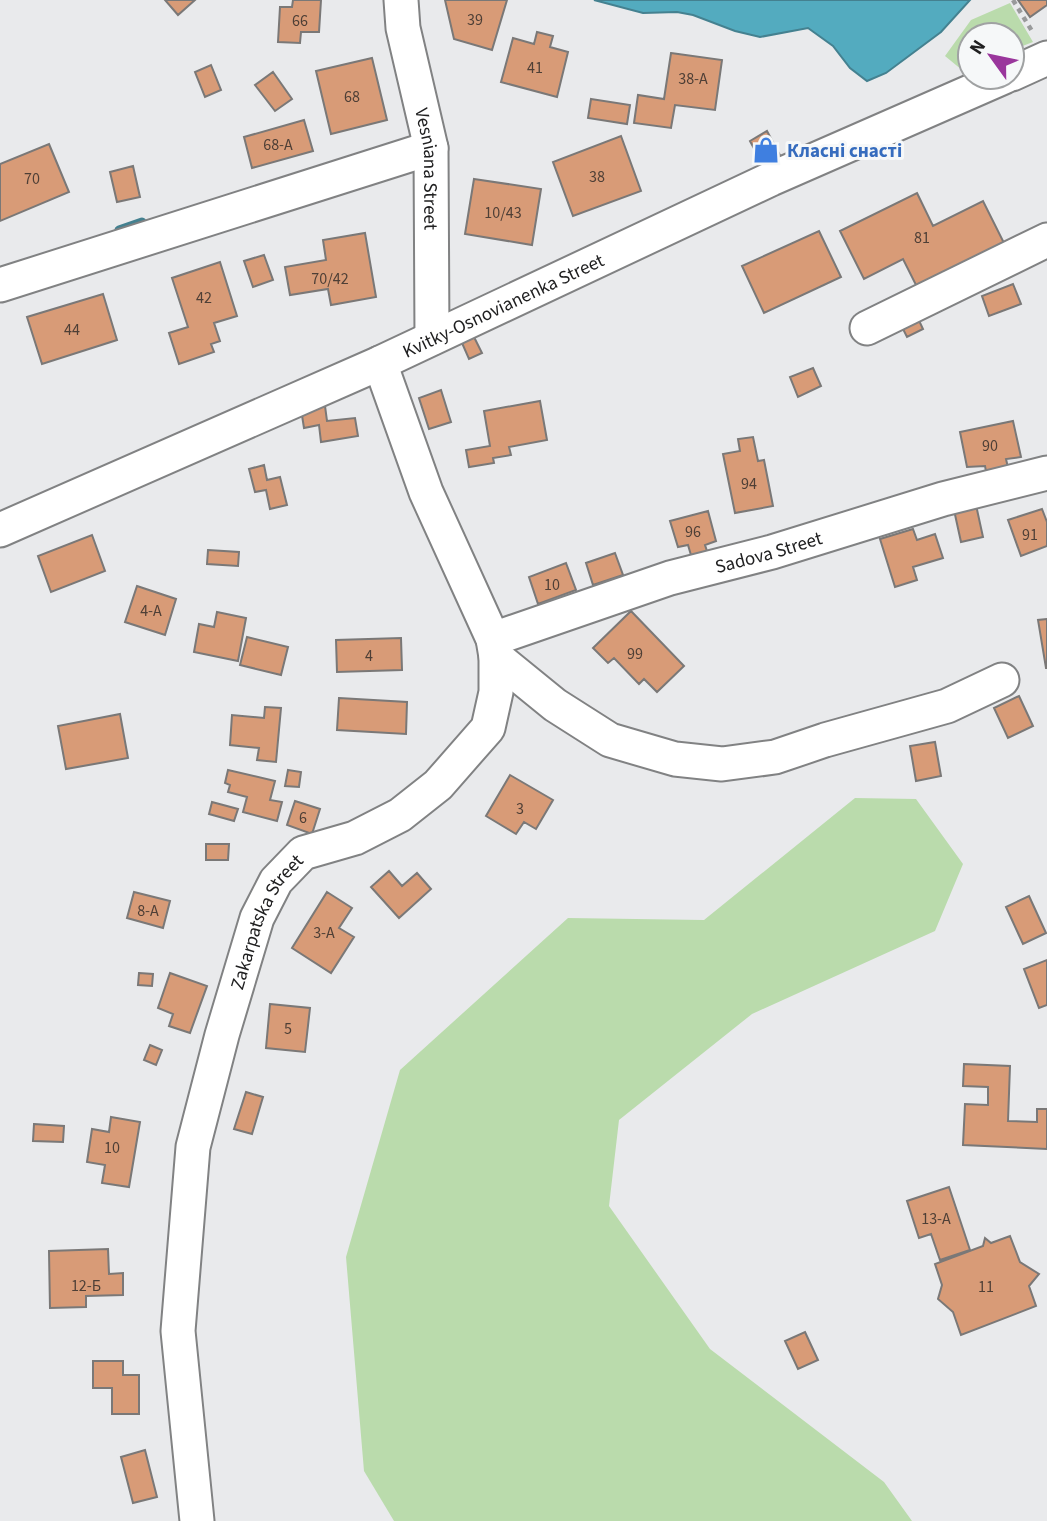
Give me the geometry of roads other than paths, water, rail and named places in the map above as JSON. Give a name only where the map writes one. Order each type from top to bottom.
[{"type":"street","name":"Vesniana Street","points":[[401,0],[403,28],[431,148],[432,338]]},
{"type":"street","points":[[1026,60],[1040,46]]},
{"type":"street","name":"Kvitky-Osnovianenka Street","points":[[0,530],[380,363],[771,178],[972,91]]},
{"type":"street","points":[[0,285],[431,148]]},
{"type":"street","points":[[867,328],[1047,240]]},
{"type":"street","name":"Zakarpatska Street","points":[[197,1521],[178,1331],[193,1147],[222,1035],[257,918],[276,881],[303,853],[355,838],[400,815],[438,785],[488,727],[496,692],[495,648],[426,492],[380,363]]},
{"type":"street","name":"Sadova Street","points":[[495,648],[670,578],[772,552],[943,499],[1047,473]]},
{"type":"street","points":[[495,648],[555,705],[610,740],[675,759],[722,764],[775,757],[947,706],[1002,680]]},
{"type":"water","points":[[594,0],[970,0],[941,32],[886,73],[867,81],[850,68],[833,46],[808,28],[760,37],[693,15],[677,12],[643,13]]},
{"type":"waterway","points":[[119,230],[142,222]]},
{"type":"place","name":"Класні снасті","points":[[766,150]]}]
